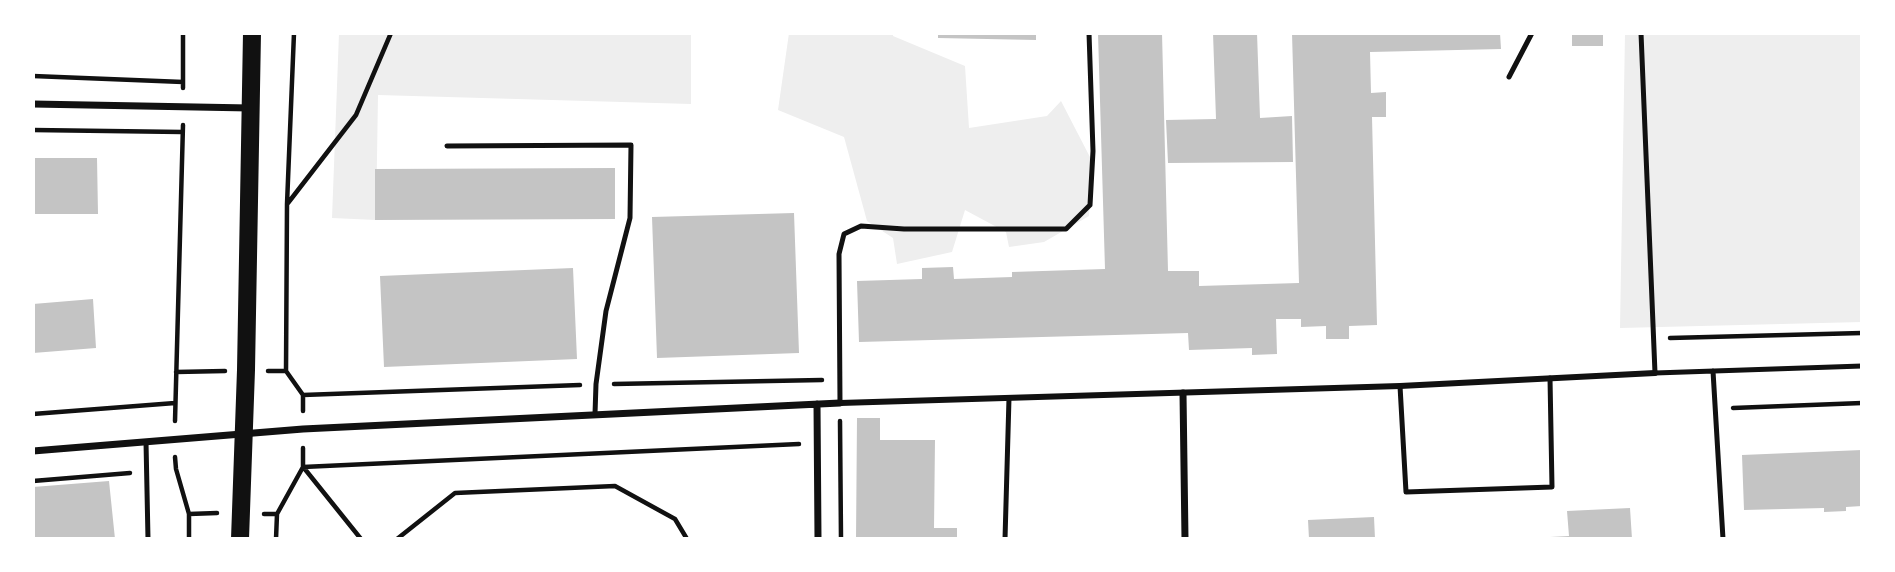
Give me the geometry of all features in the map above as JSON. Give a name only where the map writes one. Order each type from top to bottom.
[{"type":"main road","points":[[240,539],[252,33]]},
{"type":"street","points":[[33,104],[250,108]]},
{"type":"street","points":[[33,451],[303,429],[595,414],[840,403],[1400,386],[1655,373]]},
{"type":"street","points":[[1183,393],[1185,539]]},
{"type":"street","points":[[817,404],[818,539]]},
{"type":"lane","points":[[840,403],[839,254],[844,234],[860,226],[904,229],[1066,229],[1090,205],[1093,151],[1089,33]]},
{"type":"lane","points":[[1509,76],[1532,33]]},
{"type":"lane","points":[[1642,33],[1655,373],[1862,366]]},
{"type":"lane","points":[[447,146],[631,145],[631,218],[606,311],[596,384],[595,414]]},
{"type":"lane","points":[[1713,372],[1723,539]]},
{"type":"lane","points":[[1400,386],[1406,492],[1552,487],[1550,378]]},
{"type":"lane","points":[[1005,539],[1009,398]]},
{"type":"lane","points":[[146,442],[148,539]]},
{"type":"path","points":[[176,372],[183,33]]},
{"type":"path","points":[[295,33],[288,204],[286,371],[303,395],[303,467],[361,539]]},
{"type":"path","points":[[288,204],[356,115],[391,33]]},
{"type":"path","points":[[33,76],[183,82]]},
{"type":"path","points":[[33,130],[182,132]]},
{"type":"path","points":[[1655,339],[1862,333]]},
{"type":"path","points":[[303,395],[596,384],[840,379]]},
{"type":"path","points":[[33,414],[176,403]]},
{"type":"path","points":[[840,403],[841,539]]},
{"type":"path","points":[[1715,409],[1862,403]]},
{"type":"path","points":[[303,467],[840,443]]},
{"type":"path","points":[[33,481],[176,470]]},
{"type":"path","points":[[397,539],[455,493],[615,486],[675,519],[687,539]]},
{"type":"path","points":[[189,514],[189,539]]},
{"type":"path","points":[[276,514],[276,539]]},
{"type":"shaded area","points":[[339,33],[691,33],[691,104],[378,95],[376,220],[332,218]]},
{"type":"shaded area","points":[[789,33],[893,33],[893,36],[965,66],[969,128],[1047,116],[1061,101],[1092,161],[1089,216],[1044,242],[1009,247],[1006,232],[965,210],[952,252],[897,264],[893,238],[867,221],[844,137],[778,110]]},
{"type":"shaded area","points":[[1625,33],[1862,33],[1862,322],[1620,328]]},
{"type":"building","points":[[938,33],[1036,33],[1036,40],[938,38]]},
{"type":"building","points":[[1098,33],[1162,33],[1168,271],[1199,271],[1199,286],[1299,283],[1292,33],[1500,33],[1501,49],[1370,52],[1371,93],[1386,92],[1386,117],[1372,117],[1377,325],[1349,326],[1349,339],[1326,339],[1326,326],[1301,327],[1301,319],[1276,319],[1277,354],[1252,355],[1252,348],[1189,350],[1188,333],[859,342],[857,281],[922,279],[922,268],[953,267],[954,279],[1012,277],[1012,272],[1105,269]]},
{"type":"building","points":[[1213,33],[1257,33],[1260,118],[1292,116],[1293,162],[1168,163],[1166,120],[1216,119]]},
{"type":"building","points":[[1572,33],[1603,33],[1603,46],[1572,46]]},
{"type":"building","points":[[33,158],[97,158],[98,214],[33,214]]},
{"type":"building","points":[[615,168],[615,219],[375,220],[375,169]]},
{"type":"building","points":[[794,213],[799,353],[657,358],[652,217]]},
{"type":"building","points":[[573,268],[577,359],[384,367],[380,276]]},
{"type":"building","points":[[93,299],[96,348],[33,353],[33,304]]},
{"type":"building","points":[[857,418],[880,418],[880,440],[935,440],[934,528],[957,528],[957,539],[856,539]]},
{"type":"building","points":[[1862,450],[1862,506],[1846,507],[1846,511],[1824,512],[1824,508],[1744,510],[1742,455]]},
{"type":"building","points":[[109,481],[115,539],[33,539],[33,487]]},
{"type":"building","points":[[1630,508],[1632,539],[1550,539],[1569,536],[1567,511]]},
{"type":"building","points":[[1374,517],[1375,539],[1309,539],[1308,520]]}]
